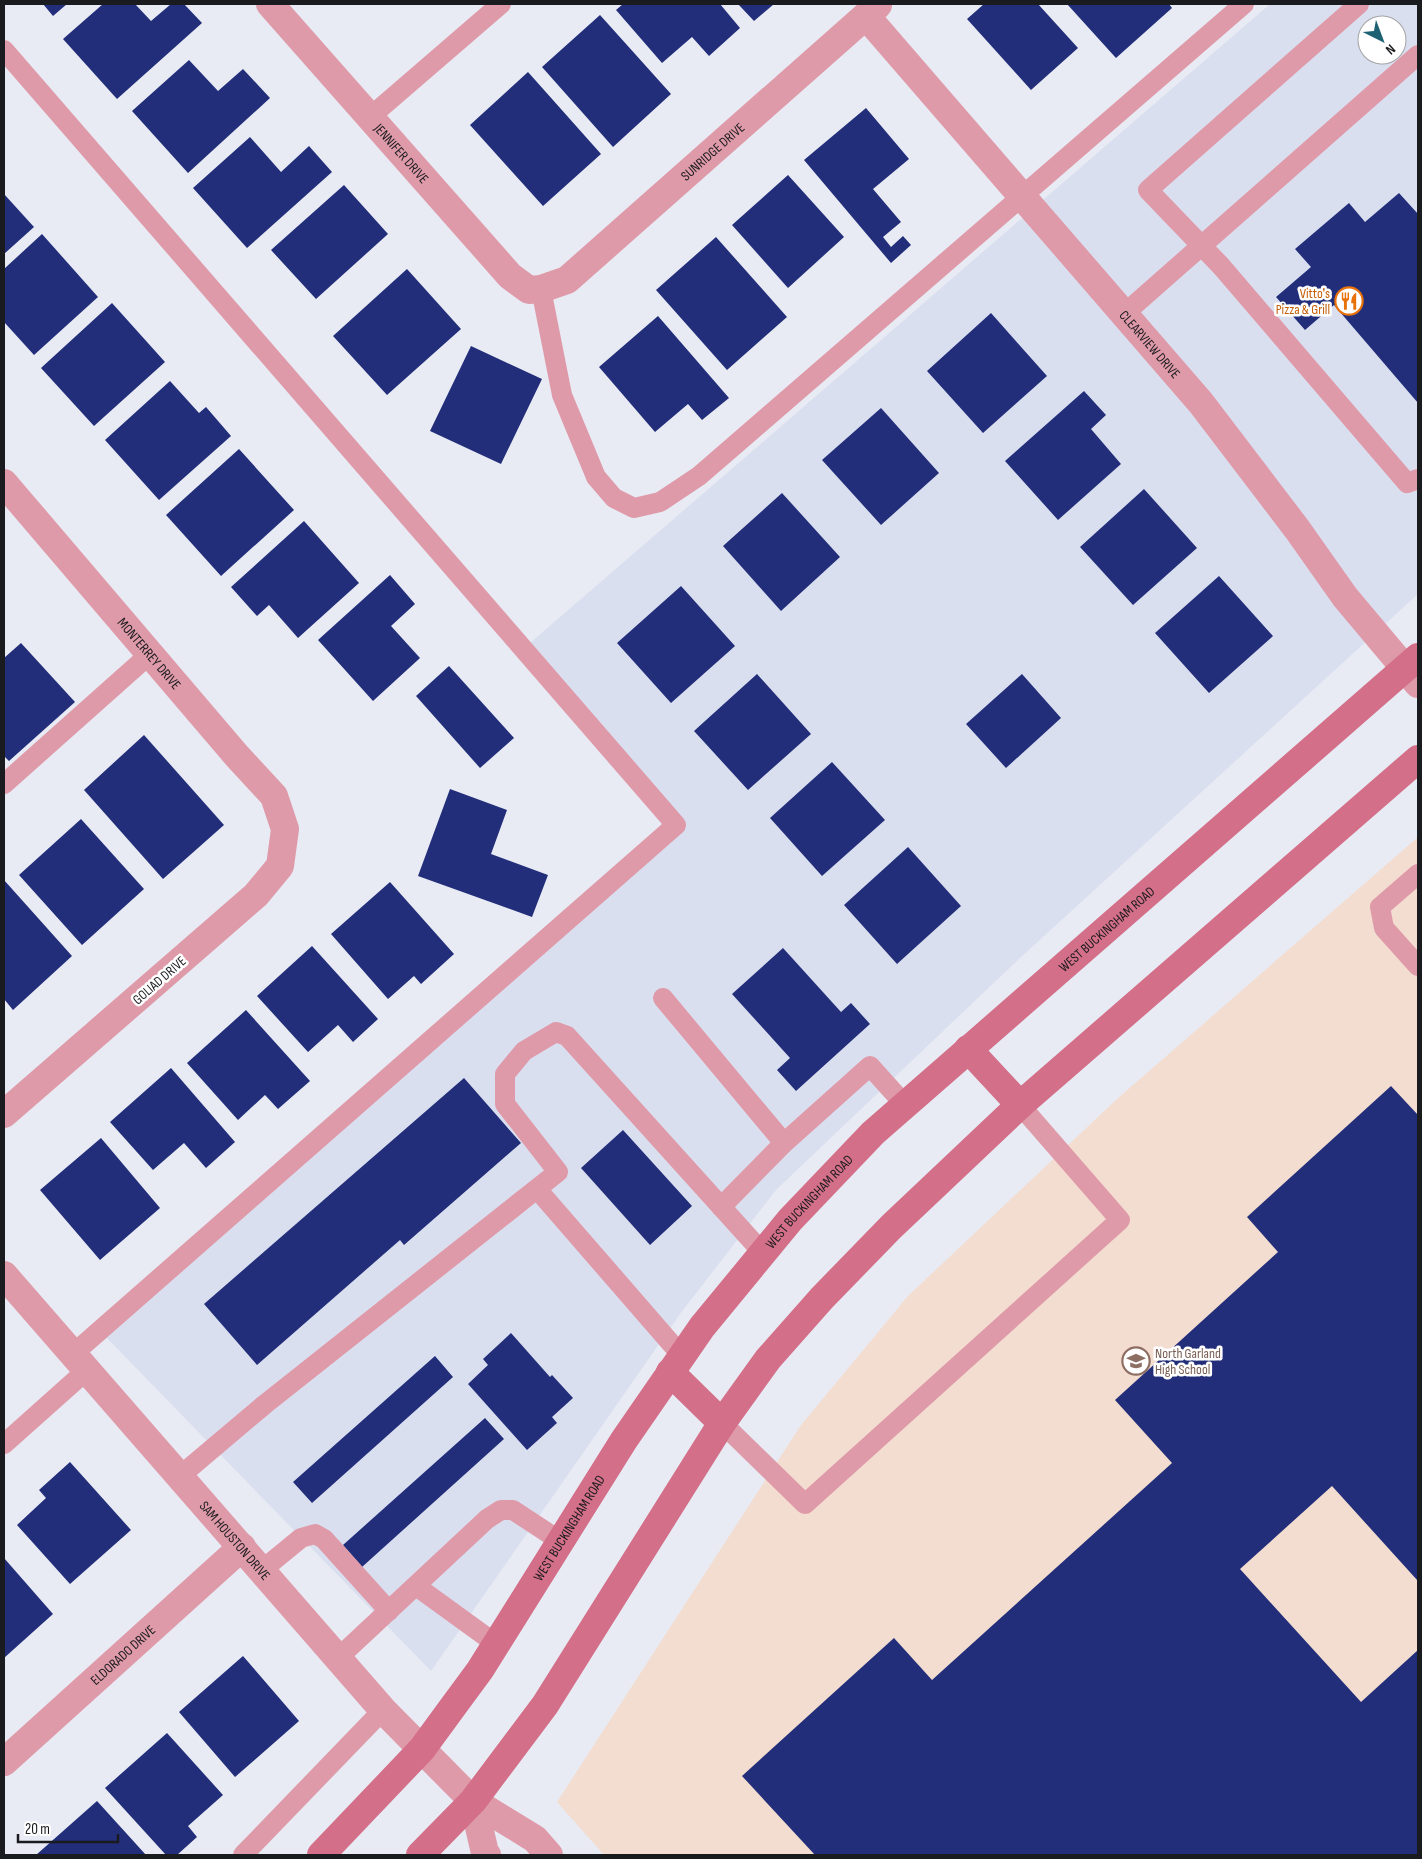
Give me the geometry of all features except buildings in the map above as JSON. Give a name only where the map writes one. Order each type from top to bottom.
[{"type":"main road","name":"WEST BUCKINGHAM ROAD","points":[[321,1855],[422,1749],[480,1670],[624,1440],[676,1364],[702,1327],[790,1220],[873,1133],[968,1049],[1414,670]]},
{"type":"main road","points":[[420,1855],[473,1800],[545,1705],[722,1423],[768,1359],[822,1298],[891,1227],[1020,1106],[1418,759]]},
{"type":"main road","points":[[968,1049],[1020,1106]]},
{"type":"main road","points":[[676,1364],[722,1423]]},
{"type":"street","name":"JENNIFER DRIVE","points":[[270,4],[510,276],[529,290],[540,289]]},
{"type":"street","name":"CLEARVIEW DRIVE","points":[[873,10],[1022,197],[1201,404],[1297,529],[1345,597],[1414,670]]},
{"type":"street","name":"SUNRIDGE DRIVE","points":[[540,289],[567,280],[873,10]]},
{"type":"street","name":"MONTERREY DRIVE","points":[[4,483],[237,756],[274,796],[284,828]]},
{"type":"street","name":"GOLIAD DRIVE","points":[[4,1114],[256,895],[280,866],[284,828]]},
{"type":"street","name":"SAM HOUSTON DRIVE","points":[[4,1275],[383,1710],[473,1800],[535,1839],[549,1855]]},
{"type":"street","name":"ELDORADO DRIVE","points":[[4,1762],[242,1547]]},
{"type":"street","points":[[473,1800],[487,1855]]},
{"type":"lane","points":[[370,117],[501,4]]},
{"type":"lane","points":[[540,289],[562,395],[596,477],[614,498],[634,508],[660,502],[699,476],[1244,4]]},
{"type":"lane","points":[[1359,4],[1148,190],[1221,266],[1407,484],[1418,480]]},
{"type":"lane","points":[[4,50],[676,825],[80,1362],[4,1444]]},
{"type":"lane","points":[[1124,314],[1418,55]]},
{"type":"lane","points":[[4,784],[150,654]]},
{"type":"lane","points":[[1418,874],[1380,908],[1384,928],[1418,966]]},
{"type":"lane","points":[[663,998],[784,1143]]},
{"type":"lane","points":[[180,1476],[264,1405],[558,1172],[505,1104],[505,1074],[524,1051],[556,1032],[567,1036],[762,1252]]},
{"type":"lane","points":[[722,1207],[784,1143],[870,1066],[905,1105]]},
{"type":"lane","points":[[722,1423],[804,1504],[1120,1220],[1020,1106]]},
{"type":"lane","points":[[537,1189],[676,1364]]},
{"type":"lane","points":[[338,1658],[487,1519],[501,1510],[513,1510],[560,1540]]},
{"type":"lane","points":[[262,1570],[301,1538],[315,1534],[324,1539],[389,1611]]},
{"type":"lane","points":[[416,1586],[496,1644]]},
{"type":"lane","points":[[243,1855],[383,1710]]},
{"type":"shaded area","points":[[1270,4],[1418,4],[1418,594],[1019,959],[776,1190],[680,1314],[431,1671],[100,1331],[676,825],[523,649]]},
{"type":"shaded area","name":"North Garland High School","points":[[1418,837],[1418,1855],[604,1855],[557,1802],[801,1425],[908,1296],[1117,1099]]},
{"type":"place","name":"Vitto's Pizza & Grill","points":[[1349,301]]},
{"type":"place","name":"North Garland High School","points":[[1136,1361]]}]
